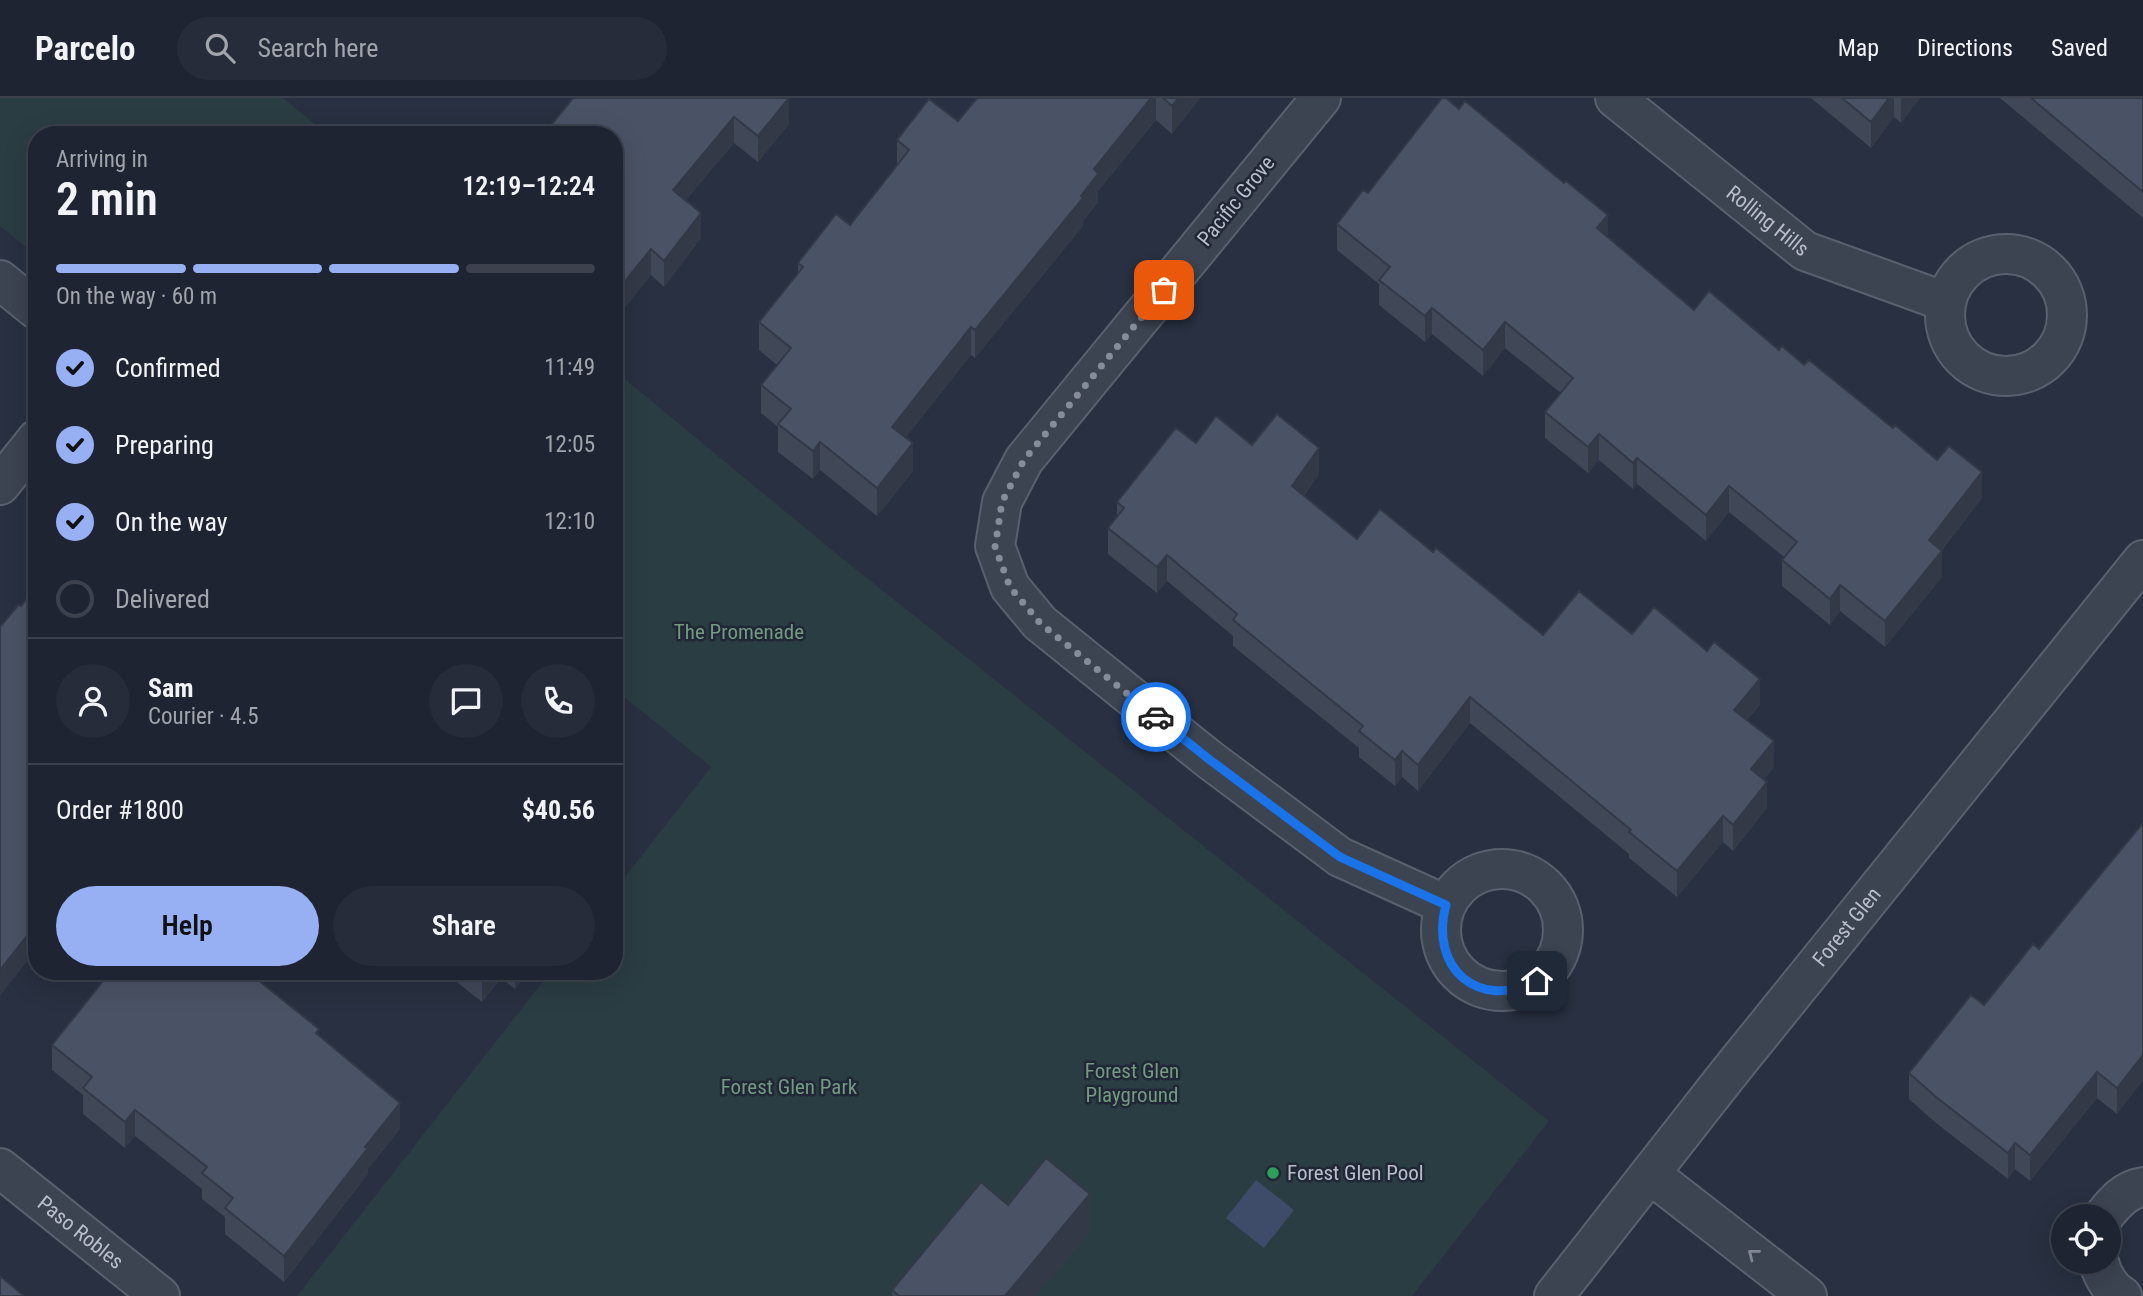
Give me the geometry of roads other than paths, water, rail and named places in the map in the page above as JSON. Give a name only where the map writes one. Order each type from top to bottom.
[{"type":"street","name":"Pacific Grove","points":[[1321,98],[1024,460],[1002,502],[995,547],[1010,587],[1040,623],[1210,760],[1340,857],[1446,905]]},
{"type":"street","name":"Rolling Hills","points":[[1615,98],[1805,251],[1946,302]]},
{"type":"street","points":[[0,280],[28,303]]},
{"type":"street","points":[[0,485],[28,450]]},
{"type":"street","name":"Forest Glen","points":[[1567,1291],[1650,1174],[2143,560]]},
{"type":"street","name":"Paso Robles","points":[[0,1168],[160,1296]]},
{"type":"street","points":[[1650,1174],[1807,1296]]},
{"type":"street","points":[[2113,1204],[2136,1188],[2143,1187]]},
{"type":"street","points":[[2102,1274],[2122,1296]]},
{"type":"water","points":[[1256,1180],[1294,1210],[1264,1248],[1226,1218]]},
{"type":"place","name":"Forest Glen Pool","points":[[1273,1173]]},
{"type":"park label","name":"The Promenade","points":[[739,632]]},
{"type":"park label","name":"Forest Glen Playground","points":[[1132,1083]]},
{"type":"park label","name":"Forest Glen Park","points":[[789,1087]]}]
